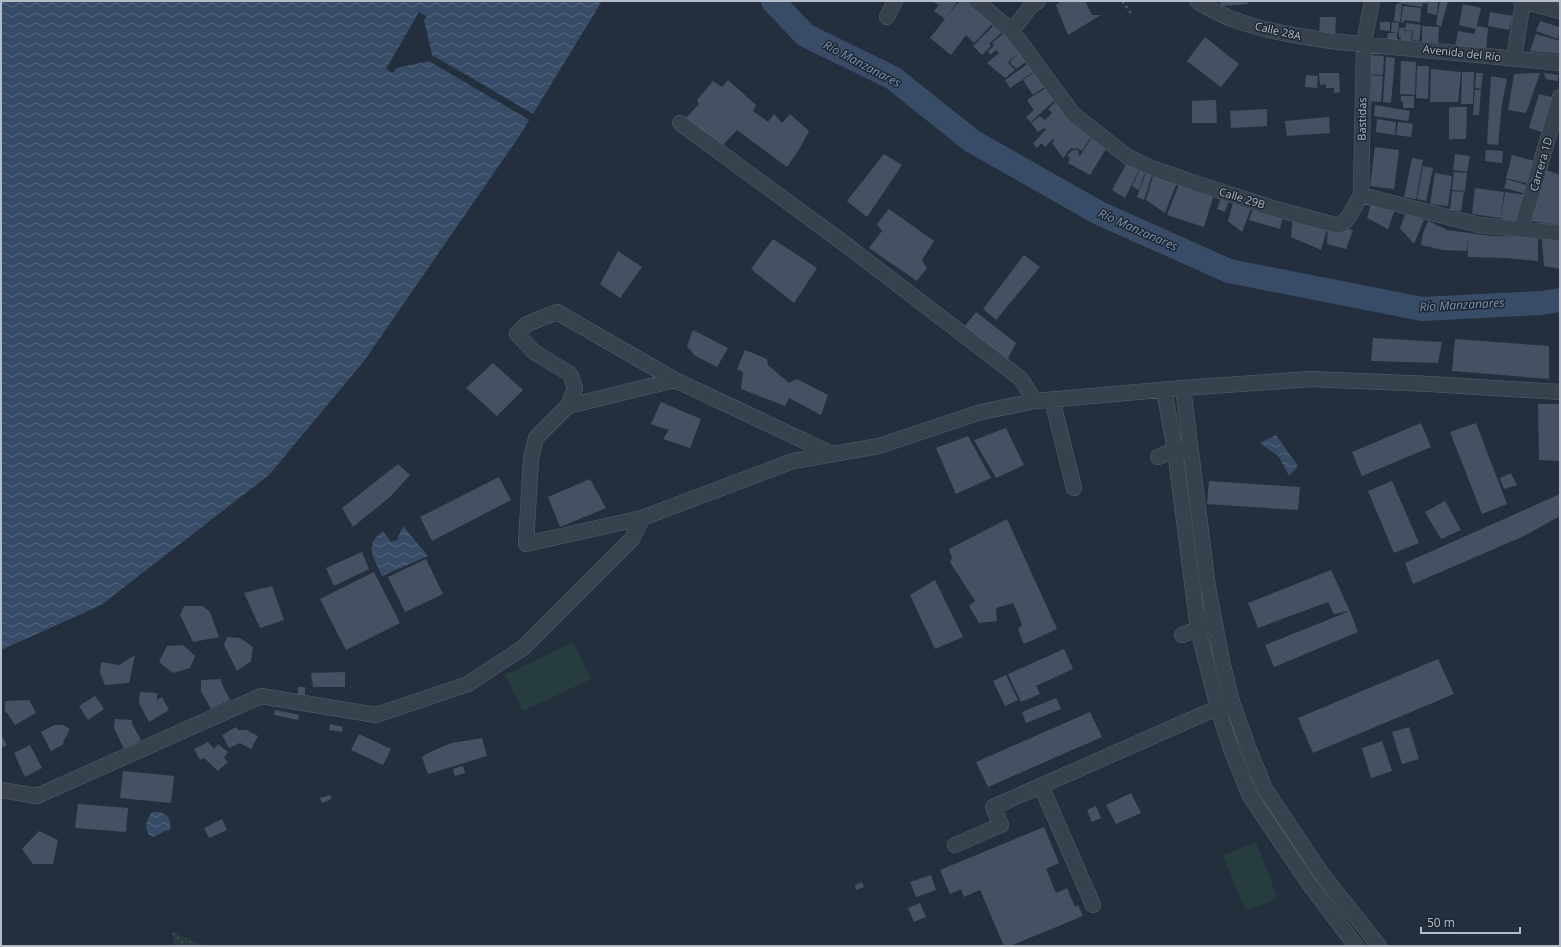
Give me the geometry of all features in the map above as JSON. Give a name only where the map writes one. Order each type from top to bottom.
[{"type":"street","points":[[887,17],[895,1]]},
{"type":"street","name":"Calle 29B","points":[[976,1],[1012,31],[1073,114],[1128,157],[1149,167],[1244,199],[1335,225],[1342,224],[1348,218],[1361,195]]},
{"type":"street","points":[[1012,31],[1031,6],[1038,1]]},
{"type":"street","name":"Calle 28A","points":[[1197,1],[1205,7],[1229,18],[1262,28],[1308,38],[1364,43]]},
{"type":"street","name":"Bastidas","points":[[1361,195],[1364,43],[1372,1]]},
{"type":"street","points":[[1514,58],[1522,1],[1560,11]]},
{"type":"street","name":"Avenida del Río","points":[[1364,43],[1560,63]]},
{"type":"street","name":"Carrera 1D","points":[[1521,230],[1560,97]]},
{"type":"street","points":[[680,123],[845,244],[1021,380],[1035,401]]},
{"type":"street","points":[[1361,195],[1480,225],[1560,233]]},
{"type":"street","points":[[832,454],[674,380],[557,312],[527,324],[517,334],[534,352],[570,374],[575,388],[568,406],[536,438],[531,458],[526,544],[642,518],[793,461],[879,446],[981,412],[1035,401],[1183,388],[1311,380],[1430,384],[1560,392]]},
{"type":"street","points":[[568,406],[674,380]]},
{"type":"street","points":[[1183,388],[1183,449],[1198,629],[1218,708],[1232,752],[1250,796],[1310,885],[1356,946]]},
{"type":"street","points":[[1164,390],[1183,449],[1215,624],[1232,702],[1248,747],[1265,789],[1321,873],[1379,946]]},
{"type":"street","points":[[1052,399],[1074,488]]},
{"type":"street","points":[[1158,457],[1183,449]]},
{"type":"street","points":[[1,790],[37,796],[261,696],[376,715],[468,684],[524,647],[632,539],[642,518]]},
{"type":"street","points":[[1182,635],[1215,624]]},
{"type":"street","points":[[955,845],[1001,825],[993,807],[1232,702]]},
{"type":"street","points":[[1232,752],[1248,747]]},
{"type":"street","points":[[1041,786],[1093,905]]},
{"type":"path","points":[[1122,1],[1131,14]]},
{"type":"green space","points":[[573,642],[591,679],[523,711],[505,675]]},
{"type":"green space","points":[[1256,842],[1278,899],[1246,911],[1223,855]]},
{"type":"green space","points":[[172,932],[205,946],[175,946]]},
{"type":"water","points":[[1,1],[602,1],[520,135],[364,361],[269,475],[101,605],[1,650]]},
{"type":"water","points":[[1276,435],[1298,466],[1289,476],[1279,457],[1260,443]]},
{"type":"water","points":[[403,526],[428,556],[382,576],[372,552],[373,542],[383,531],[391,542],[397,540]]},
{"type":"water","points":[[152,812],[161,812],[167,815],[170,821],[170,830],[154,837],[149,835],[146,823]]},
{"type":"pier","points":[[419,12],[427,16],[424,20],[432,55],[535,115],[531,121],[429,61],[396,68],[393,73],[386,69]]},
{"type":"building","points":[[931,1],[958,1],[947,16],[960,1],[966,1],[994,22],[974,43],[966,35],[951,55],[930,38],[945,19],[934,11],[939,5]]},
{"type":"building","points":[[1059,1],[1085,1],[1092,15],[1101,15],[1068,35],[1056,5]]},
{"type":"building","points":[[1220,1],[1247,1],[1248,4],[1221,6]]},
{"type":"building","points":[[1398,1],[1427,1],[1427,4],[1423,3],[1422,7],[1398,3]]},
{"type":"building","points":[[1428,1],[1438,1],[1437,15],[1427,13]]},
{"type":"building","points":[[1440,1],[1448,1],[1441,27],[1436,24]]},
{"type":"building","points":[[1396,4],[1402,4],[1400,22],[1394,21]]},
{"type":"building","points":[[1463,4],[1481,8],[1476,29],[1459,25]]},
{"type":"building","points":[[1403,6],[1421,8],[1420,22],[1404,20],[1404,23],[1401,22]]},
{"type":"building","points":[[1490,12],[1513,16],[1509,30],[1488,26]]},
{"type":"building","points":[[1320,17],[1336,17],[1335,37],[1319,37]]},
{"type":"building","points":[[1540,21],[1560,27],[1558,39],[1536,31]]},
{"type":"building","points":[[1380,22],[1390,22],[1390,31],[1380,30]]},
{"type":"building","points":[[1392,22],[1399,23],[1398,33],[1391,32]]},
{"type":"building","points":[[1406,23],[1421,25],[1419,41],[1412,40],[1413,31],[1416,31],[1405,30]]},
{"type":"building","points":[[993,26],[1001,33],[989,44],[991,46],[982,55],[973,46]]},
{"type":"building","points":[[1422,26],[1439,27],[1438,43],[1422,42]]},
{"type":"building","points":[[1477,26],[1488,28],[1486,51],[1455,47],[1458,31],[1474,34]]},
{"type":"building","points":[[1399,28],[1405,28],[1404,33],[1405,31],[1412,31],[1411,42],[1400,42],[1401,37],[1399,37]]},
{"type":"building","points":[[1006,31],[1030,59],[1016,69],[1010,62],[1018,53],[1008,62],[1015,70],[1005,78],[987,63],[999,53],[996,50],[990,55],[988,51],[994,46],[992,43]]},
{"type":"building","points":[[1388,33],[1397,33],[1397,41],[1387,41]]},
{"type":"building","points":[[1536,34],[1560,41],[1560,54],[1530,51]]},
{"type":"building","points":[[1205,37],[1239,64],[1221,87],[1187,61]]},
{"type":"building","points":[[1368,55],[1384,56],[1383,75],[1367,74]]},
{"type":"building","points":[[1386,57],[1395,58],[1391,103],[1383,102]]},
{"type":"building","points":[[1032,61],[1038,69],[1010,88],[1005,80]]},
{"type":"building","points":[[1401,61],[1416,62],[1415,95],[1400,94]]},
{"type":"building","points":[[1417,66],[1429,66],[1428,99],[1416,98]]},
{"type":"building","points":[[1431,69],[1461,72],[1458,102],[1430,102]]},
{"type":"building","points":[[1038,70],[1049,84],[1033,95],[1023,80]]},
{"type":"building","points":[[1462,72],[1474,72],[1473,104],[1461,104]]},
{"type":"building","points":[[1319,73],[1339,73],[1340,92],[1334,93],[1334,88],[1326,88],[1326,84],[1320,85]]},
{"type":"building","points":[[1476,73],[1483,73],[1481,89],[1475,88]]},
{"type":"building","points":[[1540,73],[1526,113],[1508,110],[1514,74]]},
{"type":"building","points":[[1544,73],[1559,75],[1557,81],[1546,79]]},
{"type":"building","points":[[1306,75],[1318,76],[1317,88],[1305,87]]},
{"type":"building","points":[[1367,75],[1383,76],[1381,102],[1365,101]]},
{"type":"building","points":[[1491,76],[1507,79],[1502,103],[1498,145],[1487,144]]},
{"type":"building","points":[[728,80],[756,105],[753,111],[768,122],[774,114],[782,123],[790,114],[809,131],[787,167],[737,130],[719,149],[685,119],[699,104],[697,100],[713,81],[722,87]]},
{"type":"building","points":[[1049,86],[1058,97],[1031,122],[1026,117],[1034,110],[1027,100]]},
{"type":"building","points":[[1475,90],[1481,90],[1479,115],[1473,115]]},
{"type":"building","points":[[1539,94],[1556,98],[1545,133],[1529,128]]},
{"type":"building","points":[[1401,96],[1414,96],[1414,108],[1403,108]]},
{"type":"building","points":[[1060,98],[1094,132],[1082,151],[1077,148],[1071,148],[1063,158],[1052,143],[1055,140],[1053,139],[1045,147],[1041,143],[1037,148],[1033,144],[1046,129],[1044,128],[1038,132],[1031,123],[1040,116],[1045,120],[1052,113],[1048,109]]},
{"type":"building","points":[[1216,100],[1217,123],[1192,123],[1192,101]]},
{"type":"building","points":[[1375,105],[1410,111],[1408,121],[1374,116]]},
{"type":"building","points":[[1449,107],[1467,107],[1466,139],[1449,139]]},
{"type":"building","points":[[1267,109],[1267,126],[1231,128],[1230,111]]},
{"type":"building","points":[[1329,117],[1330,133],[1287,136],[1285,121]]},
{"type":"building","points":[[1377,119],[1396,122],[1395,135],[1376,132]]},
{"type":"building","points":[[1398,122],[1413,124],[1411,137],[1396,135]]},
{"type":"building","points":[[1094,134],[1109,144],[1090,175],[1068,163],[1070,158],[1067,156],[1072,150],[1074,151],[1076,149],[1080,156]]},
{"type":"building","points":[[1375,147],[1399,150],[1394,189],[1370,186]]},
{"type":"building","points":[[1486,150],[1503,151],[1502,163],[1485,161]]},
{"type":"building","points":[[884,154],[902,165],[867,217],[847,201]]},
{"type":"building","points":[[1455,154],[1470,156],[1467,172],[1453,170]]},
{"type":"building","points":[[1512,155],[1535,161],[1530,184],[1506,178]]},
{"type":"building","points":[[1412,158],[1423,160],[1416,199],[1404,197]]},
{"type":"building","points":[[1128,161],[1140,168],[1125,198],[1112,190]]},
{"type":"building","points":[[1423,166],[1433,168],[1426,201],[1417,199]]},
{"type":"building","points":[[1141,168],[1145,172],[1139,190],[1132,186]]},
{"type":"building","points":[[1546,170],[1560,175],[1560,225],[1529,221]]},
{"type":"building","points":[[1454,172],[1467,173],[1465,191],[1452,190]]},
{"type":"building","points":[[1146,173],[1152,175],[1144,200],[1137,197]]},
{"type":"building","points":[[1154,173],[1178,180],[1165,213],[1146,200]]},
{"type":"building","points":[[1435,173],[1452,176],[1448,206],[1430,204]]},
{"type":"building","points":[[1507,179],[1529,186],[1527,194],[1504,188]]},
{"type":"building","points":[[1180,182],[1215,191],[1204,227],[1167,215]]},
{"type":"building","points":[[1475,188],[1504,192],[1501,218],[1472,214]]},
{"type":"building","points":[[1452,191],[1464,192],[1461,211],[1450,210]]},
{"type":"building","points":[[1505,192],[1525,195],[1522,222],[1501,219]]},
{"type":"building","points":[[1222,195],[1230,198],[1225,212],[1217,209]]},
{"type":"building","points":[[1234,199],[1252,206],[1242,232],[1228,221]]},
{"type":"building","points":[[1372,200],[1395,209],[1388,229],[1367,218]]},
{"type":"building","points":[[1254,207],[1284,212],[1280,229],[1249,220]]},
{"type":"building","points":[[889,209],[934,241],[922,260],[927,268],[917,281],[869,248],[882,231],[877,224]]},
{"type":"building","points":[[1406,212],[1424,220],[1414,244],[1400,228]]},
{"type":"building","points":[[1293,215],[1328,226],[1321,250],[1291,237]]},
{"type":"building","points":[[1428,221],[1447,230],[1492,236],[1538,237],[1538,261],[1468,257],[1468,237],[1467,251],[1443,250],[1421,245],[1423,233]]},
{"type":"building","points":[[1328,226],[1353,230],[1346,249],[1327,244]]},
{"type":"building","points":[[773,239],[817,268],[794,303],[751,269]]},
{"type":"building","points":[[1542,239],[1560,239],[1560,269],[1544,266]]},
{"type":"building","points":[[618,251],[642,267],[620,298],[600,284]]},
{"type":"building","points":[[1024,255],[1040,267],[996,320],[983,309]]},
{"type":"building","points":[[976,312],[1016,343],[1007,360],[964,327]]},
{"type":"building","points":[[693,330],[728,348],[717,367],[694,355],[687,346]]},
{"type":"building","points":[[1373,338],[1442,342],[1438,363],[1371,361]]},
{"type":"building","points":[[1455,339],[1549,346],[1549,379],[1452,371]]},
{"type":"building","points":[[745,350],[767,359],[768,365],[789,383],[797,379],[828,395],[821,415],[789,398],[785,406],[741,389],[743,372],[737,369]]},
{"type":"building","points":[[493,363],[523,390],[497,416],[466,388]]},
{"type":"building","points":[[661,402],[701,419],[690,448],[663,439],[669,430],[651,424]]},
{"type":"building","points":[[1538,404],[1560,404],[1560,461],[1539,460]]},
{"type":"building","points":[[1421,423],[1431,447],[1362,476],[1352,452]]},
{"type":"building","points":[[1476,423],[1507,504],[1482,514],[1450,432]]},
{"type":"building","points":[[1006,428],[1024,465],[996,478],[974,440]]},
{"type":"building","points":[[968,436],[991,478],[956,494],[936,448]]},
{"type":"building","points":[[398,464],[410,475],[391,496],[353,527],[342,508]]},
{"type":"building","points":[[1511,473],[1517,485],[1504,489],[1500,478]]},
{"type":"building","points":[[499,477],[511,500],[432,541],[420,517]]},
{"type":"building","points":[[590,479],[606,508],[560,527],[548,497]]},
{"type":"building","points":[[1209,481],[1300,487],[1298,510],[1207,504]]},
{"type":"building","points":[[1392,481],[1419,543],[1394,553],[1368,491]]},
{"type":"building","points":[[1560,494],[1560,516],[1524,536],[1413,584],[1405,563]]},
{"type":"building","points":[[1445,501],[1461,530],[1441,539],[1425,512]]},
{"type":"building","points":[[1007,519],[1057,629],[1024,644],[1018,630],[1022,624],[1013,603],[996,608],[997,621],[979,623],[969,606],[975,601],[950,562],[952,558],[949,549]]},
{"type":"building","points":[[362,552],[369,569],[334,586],[326,568]]},
{"type":"building","points":[[426,559],[443,594],[405,612],[388,577]]},
{"type":"building","points":[[1331,570],[1350,611],[1334,614],[1328,602],[1258,628],[1248,603]]},
{"type":"building","points":[[374,572],[400,623],[346,650],[320,599]]},
{"type":"building","points":[[935,580],[963,637],[935,649],[910,595]]},
{"type":"building","points":[[272,586],[284,620],[260,628],[244,593]]},
{"type":"building","points":[[184,606],[203,606],[210,612],[219,637],[193,642],[180,615]]},
{"type":"building","points":[[1350,611],[1358,632],[1274,667],[1265,645]]},
{"type":"building","points":[[227,637],[240,638],[253,647],[251,661],[237,671],[224,645]]},
{"type":"building","points":[[183,645],[195,656],[190,668],[173,673],[159,662],[167,646]]},
{"type":"building","points":[[1064,649],[1073,669],[1036,686],[1040,694],[1021,702],[1008,674]]},
{"type":"building","points":[[135,655],[129,683],[105,685],[100,673],[101,662],[119,665]]},
{"type":"building","points":[[1438,659],[1454,694],[1313,753],[1298,718]]},
{"type":"building","points":[[345,672],[345,687],[313,687],[311,673]]},
{"type":"building","points":[[1006,675],[1018,700],[1005,706],[993,681]]},
{"type":"building","points":[[221,679],[230,700],[211,709],[201,691],[201,680]]},
{"type":"building","points":[[298,687],[305,687],[305,704],[297,704]]},
{"type":"building","points":[[140,692],[157,693],[157,700],[162,697],[169,710],[149,722],[139,703]]},
{"type":"building","points":[[95,696],[104,709],[88,720],[79,706]]},
{"type":"building","points":[[1056,698],[1061,709],[1026,723],[1022,712]]},
{"type":"building","points":[[29,700],[36,713],[15,725],[5,712],[5,701]]},
{"type":"building","points":[[275,710],[299,715],[298,720],[274,715]]},
{"type":"building","points":[[1090,712],[1102,737],[988,787],[976,762]]},
{"type":"building","points":[[115,719],[132,720],[132,724],[141,740],[124,749],[114,728]]},
{"type":"building","points":[[330,724],[343,727],[342,732],[329,730]]},
{"type":"building","points":[[54,725],[63,725],[70,729],[63,742],[64,744],[51,751],[41,732]]},
{"type":"building","points":[[236,727],[238,730],[246,730],[258,736],[251,749],[240,743],[229,748],[222,735]]},
{"type":"building","points":[[1409,727],[1419,759],[1402,764],[1392,732]]},
{"type":"building","points":[[359,734],[391,749],[383,765],[351,750]]},
{"type":"building","points":[[1,735],[7,745],[1,748]]},
{"type":"building","points":[[482,738],[487,756],[428,774],[422,757],[432,751],[452,743]]},
{"type":"building","points":[[1382,741],[1392,771],[1371,778],[1362,748]]},
{"type":"building","points":[[208,742],[214,749],[218,744],[228,752],[224,758],[228,762],[218,771],[204,758],[200,760],[194,749]]},
{"type":"building","points":[[30,745],[42,768],[25,777],[14,753]]},
{"type":"building","points":[[463,766],[465,773],[455,776],[453,769]]},
{"type":"building","points":[[123,771],[174,776],[171,803],[120,798]]},
{"type":"building","points":[[1131,793],[1141,813],[1116,824],[1106,805]]},
{"type":"building","points":[[330,795],[332,799],[322,803],[320,798]]},
{"type":"building","points":[[78,804],[128,808],[126,832],[75,828]]},
{"type":"building","points":[[1096,806],[1101,818],[1092,822],[1087,810]]},
{"type":"building","points":[[222,819],[227,830],[209,838],[204,828]]},
{"type":"building","points":[[1044,827],[1059,863],[1046,869],[1056,893],[1067,888],[1075,907],[1078,905],[1083,916],[1010,946],[1004,946],[980,890],[964,897],[961,889],[950,894],[940,870]]},
{"type":"building","points":[[39,831],[58,840],[53,864],[33,864],[22,849]]},
{"type":"building","points":[[931,875],[936,890],[916,897],[910,882]]},
{"type":"building","points":[[862,882],[864,887],[856,890],[855,885]]},
{"type":"building","points":[[920,903],[926,917],[914,922],[908,908]]},
{"type":"waterway","name":"Río Manzanares","points":[[773,1],[805,35],[893,78],[972,141],[1099,213],[1229,271],[1422,309],[1540,303],[1560,300]]}]
